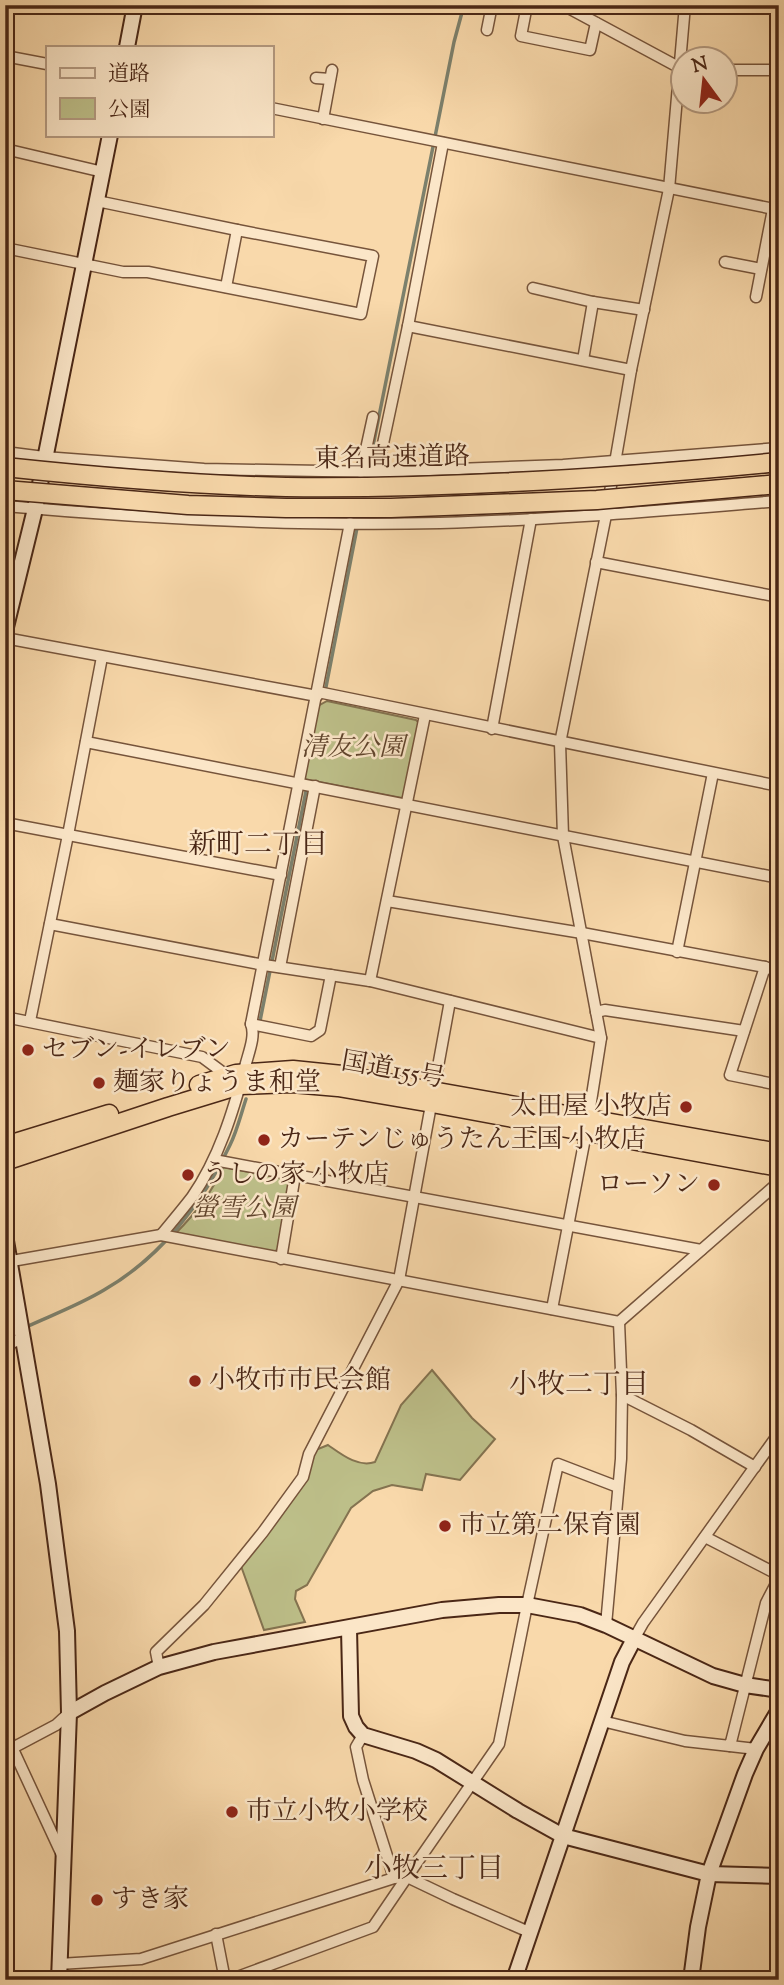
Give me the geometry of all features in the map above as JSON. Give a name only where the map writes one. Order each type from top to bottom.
[{"type":"highway","name":"東名高速道路","points":[[5,467],[94,477],[190,483],[377,486],[597,478],[779,462]]},
{"type":"highway","name":"東名高速道路","points":[[5,490],[188,505],[391,508],[597,500],[779,484]]},
{"type":"highway","name":"国道155号","points":[[5,1146],[237,1078],[293,1070],[342,1075],[433,1097],[587,1126],[779,1167]]},
{"type":"highway","name":"国道155号","points":[[5,1161],[168,1107],[237,1078]]},
{"type":"highway","name":"国道155号","points":[[587,1126],[779,1153]]},
{"type":"street","points":[[127,46],[135,5]]},
{"type":"street","points":[[487,30],[492,5]]},
{"type":"street","points":[[527,5],[521,36],[590,50],[596,23]]},
{"type":"street","points":[[564,5],[668,62]]},
{"type":"street","points":[[681,46],[685,5]]},
{"type":"street","points":[[5,56],[46,64]]},
{"type":"street","points":[[738,70],[779,71]]},
{"type":"street","points":[[316,78],[331,75],[323,119]]},
{"type":"street","points":[[273,108],[776,209],[756,297]]},
{"type":"street","points":[[552,1309],[601,1038],[563,836],[560,743],[606,515],[631,370],[669,189],[676,116]]},
{"type":"street","points":[[5,631],[35,509],[110,136]]},
{"type":"street","points":[[377,472],[408,326],[437,142]]},
{"type":"street","points":[[5,149],[103,172]]},
{"type":"street","points":[[5,248],[123,272],[148,272],[361,314],[373,256],[97,201]]},
{"type":"street","points":[[226,287],[237,230]]},
{"type":"street","points":[[725,262],[761,269]]},
{"type":"street","points":[[533,288],[644,310]]},
{"type":"street","points":[[583,360],[593,302]]},
{"type":"street","points":[[408,326],[631,370]]},
{"type":"street","points":[[361,471],[373,417]]},
{"type":"street","points":[[5,452],[204,469],[377,472],[615,462],[779,448]]},
{"type":"street","points":[[507,467],[510,521]]},
{"type":"street","points":[[197,521],[204,469]]},
{"type":"street","points":[[278,523],[279,471]]},
{"type":"street","points":[[5,506],[197,521],[350,523],[510,521],[779,501]]},
{"type":"street","points":[[492,729],[531,519]]},
{"type":"street","points":[[161,1235],[192,1196],[214,1160],[229,1125],[237,1078],[253,1029],[251,1024],[350,523]]},
{"type":"street","points":[[596,562],[779,597]]},
{"type":"street","points":[[5,638],[317,694],[779,786]]},
{"type":"street","points":[[30,1021],[102,657]]},
{"type":"street","points":[[370,981],[425,715]]},
{"type":"street","points":[[86,742],[779,878]]},
{"type":"street","points":[[677,951],[713,773]]},
{"type":"street","points":[[280,967],[315,786]]},
{"type":"street","points":[[5,823],[281,875]]},
{"type":"street","points":[[387,901],[582,933],[765,967],[779,972]]},
{"type":"street","points":[[50,924],[264,965],[370,981],[601,1038]]},
{"type":"street","points":[[765,967],[730,1075],[779,1085]]},
{"type":"street","points":[[251,1024],[311,1036],[320,1030],[331,975]]},
{"type":"street","points":[[159,1667],[156,1652],[204,1605],[303,1477],[309,1454],[399,1280],[450,1001]]},
{"type":"street","points":[[596,1012],[605,1010],[744,1031]]},
{"type":"street","points":[[5,1017],[202,1057],[237,1078]]},
{"type":"street","points":[[214,1160],[701,1250]]},
{"type":"street","points":[[281,1259],[295,1175]]},
{"type":"street","points":[[619,1322],[779,1182]]},
{"type":"street","points":[[5,1235],[7,1261],[22,1329],[48,1484],[67,1631],[69,1713],[59,1980]]},
{"type":"street","points":[[7,1261],[161,1235],[619,1322]]},
{"type":"street","points":[[606,1625],[621,1459],[619,1322]]},
{"type":"street","points":[[5,1327],[22,1329]]},
{"type":"street","points":[[5,1346],[22,1329]]},
{"type":"street","points":[[622,1395],[755,1467]]},
{"type":"street","points":[[514,1980],[622,1662],[643,1623],[779,1433]]},
{"type":"street","points":[[216,1934],[227,1980],[373,1927],[499,1744],[558,1464],[618,1487]]},
{"type":"street","points":[[705,1538],[779,1577],[766,1603],[730,1746]]},
{"type":"street","points":[[9,1751],[56,1725],[69,1713],[104,1693],[159,1667],[214,1652],[452,1609],[499,1605],[527,1605],[580,1615],[713,1676],[745,1685],[779,1690]]},
{"type":"street","points":[[349,1629],[351,1716],[363,1735],[436,1760],[472,1784],[563,1836],[709,1874],[779,1875]]},
{"type":"street","points":[[691,1980],[709,1874],[745,1774],[779,1710]]},
{"type":"street","points":[[602,1721],[685,1741],[756,1749]]},
{"type":"street","points":[[5,1732],[9,1751],[63,1859]]},
{"type":"street","points":[[363,1735],[356,1747],[363,1780],[394,1878]]},
{"type":"street","points":[[59,1964],[141,1959],[394,1878],[407,1877],[529,1932]]},
{"type":"green space","name":"清友公園","points":[[327,701],[416,720],[420,724],[406,795],[402,798],[304,779],[318,706]]},
{"type":"green space","name":"螢雪公園","points":[[223,1167],[287,1179],[290,1183],[278,1249],[274,1252],[175,1234],[202,1203]]},
{"type":"green space","points":[[432,1370],[472,1418],[495,1439],[460,1480],[426,1474],[422,1490],[392,1485],[373,1491],[351,1508],[307,1585],[296,1591],[295,1599],[305,1622],[264,1630],[241,1566],[278,1519],[313,1451],[328,1445],[356,1462],[375,1462],[401,1405]]},
{"type":"waterway","points":[[369,466],[454,42],[464,5]]},
{"type":"waterway","points":[[326,687],[357,528]]},
{"type":"waterway","points":[[257,1036],[306,791]]},
{"type":"waterway","points":[[26,1327],[104,1290],[144,1262],[161,1245],[207,1188],[235,1134],[246,1099]]},
{"type":"waterway","points":[[5,1336],[19,1330]]},
{"type":"place","name":"セブン-イレブン","points":[[28,1050]]},
{"type":"place","name":"麺家りょうま和堂","points":[[99,1083]]},
{"type":"place","name":"太田屋 小牧店","points":[[686,1107]]},
{"type":"place","name":"カーテンじゅうたん王国 小牧店","points":[[264,1140]]},
{"type":"place","name":"うしの家 小牧店","points":[[188,1175]]},
{"type":"place","name":"ローソン","points":[[714,1185]]},
{"type":"place","name":"小牧市市民会館","points":[[195,1381]]},
{"type":"place","name":"市立第二保育園","points":[[445,1526]]},
{"type":"place","name":"市立小牧小学校","points":[[232,1812]]},
{"type":"place","name":"すき家","points":[[97,1900]]},
{"type":"district","name":"新町二丁目","points":[[258,846]]},
{"type":"district","name":"小牧二丁目","points":[[579,1386]]},
{"type":"district","name":"小牧三丁目","points":[[434,1870]]}]
